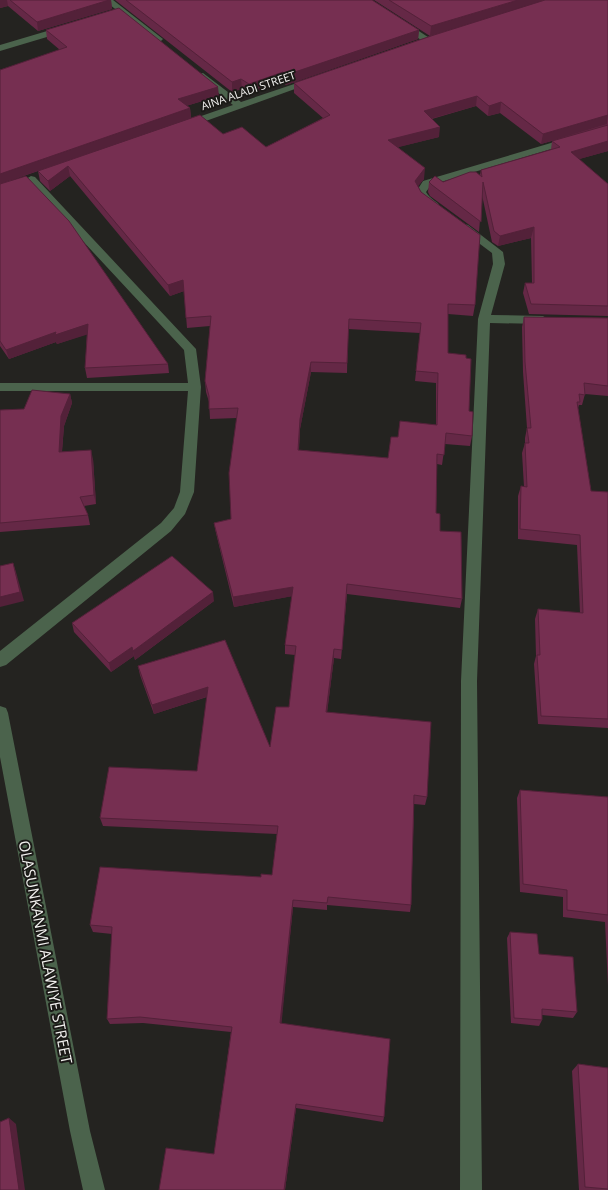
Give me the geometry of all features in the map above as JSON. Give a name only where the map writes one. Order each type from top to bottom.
[{"type":"street","points":[[108,0],[118,12],[167,47]]},
{"type":"street","points":[[397,20],[429,41]]},
{"type":"street","points":[[0,48],[76,25]]},
{"type":"street","points":[[196,70],[240,106]]},
{"type":"street","name":"AINA ALADI STREET","points":[[175,128],[325,77]]},
{"type":"street","points":[[471,1190],[469,681],[484,319],[499,264],[497,252],[425,199],[422,192],[427,183],[608,129]]},
{"type":"street","points":[[0,660],[166,527],[180,510],[187,492],[195,387],[190,349],[31,178]]},
{"type":"street","points":[[484,319],[551,320]]},
{"type":"street","points":[[0,387],[195,387]]},
{"type":"street","name":"OLASUNKANMI ALAWIYE STREET","points":[[0,713],[80,1131],[94,1190]]},
{"type":"building","points":[[10,0],[109,0],[37,22]]},
{"type":"building","points":[[126,0],[372,0],[419,30],[286,75],[283,72],[249,84],[241,79],[232,82]]},
{"type":"building","points":[[389,0],[518,0],[431,26]]},
{"type":"building","points":[[545,0],[608,0],[608,115],[543,134],[501,102],[489,106],[477,96],[424,111],[440,127],[388,140],[425,168],[415,181],[421,192],[480,235],[475,305],[448,304],[448,353],[466,355],[466,358],[471,359],[469,411],[473,412],[472,436],[446,433],[444,455],[437,454],[436,513],[440,514],[440,531],[461,532],[462,599],[347,584],[342,650],[334,649],[326,712],[431,722],[427,797],[414,795],[411,905],[328,897],[327,903],[293,900],[280,1023],[390,1039],[384,1117],[296,1104],[284,1190],[159,1190],[166,1148],[214,1154],[232,1027],[140,1017],[107,1019],[112,927],[90,925],[100,867],[261,877],[261,874],[272,875],[278,826],[100,818],[109,767],[197,771],[208,687],[152,705],[138,666],[225,640],[270,747],[276,707],[289,707],[296,646],[285,645],[293,587],[233,597],[214,523],[231,519],[229,473],[238,408],[209,409],[209,396],[205,381],[211,316],[186,318],[183,280],[168,285],[68,166],[48,181],[38,171],[200,115],[223,134],[242,127],[266,147],[330,115],[294,83],[434,35]],"holes":[[[349,319],[421,323],[416,371],[438,373],[437,425],[400,421],[398,437],[391,437],[388,458],[298,450],[300,419],[311,362],[347,363]]]},
{"type":"building","points":[[119,8],[218,87],[178,99],[190,108],[0,174],[0,70],[67,47],[46,30]]},
{"type":"building","points":[[608,125],[608,141],[571,152],[608,184],[608,306],[531,304],[525,283],[534,283],[534,227],[500,236],[494,231],[483,182],[481,222],[429,182],[435,176],[443,182],[470,172],[476,172],[482,177],[481,170],[560,147],[552,141]]},
{"type":"building","points":[[26,176],[69,221],[168,364],[85,368],[88,324],[55,335],[56,332],[6,350],[0,341],[0,184]]},
{"type":"building","points":[[524,317],[608,318],[608,386],[584,383],[585,395],[579,394],[580,402],[577,402],[591,491],[608,492],[608,719],[541,716],[537,655],[540,655],[538,609],[583,613],[580,535],[520,529],[521,486],[527,487],[525,443],[529,443],[527,428],[531,428],[525,362]]},
{"type":"building","points":[[32,390],[70,394],[61,416],[59,452],[91,450],[94,495],[80,497],[88,515],[0,523],[0,410],[24,409]]},
{"type":"building","points":[[172,556],[213,592],[133,651],[132,647],[109,663],[72,623]]},
{"type":"building","points":[[13,563],[20,592],[0,597],[0,566]]},
{"type":"building","points":[[520,790],[608,797],[608,915],[567,910],[567,890],[523,884]]},
{"type":"building","points":[[510,932],[537,934],[539,954],[573,957],[577,1012],[542,1009],[542,1020],[514,1018]]},
{"type":"building","points":[[578,1064],[608,1068],[608,1189],[585,1187]]},
{"type":"building","points":[[9,1118],[19,1190],[0,1190],[0,1122]]}]
